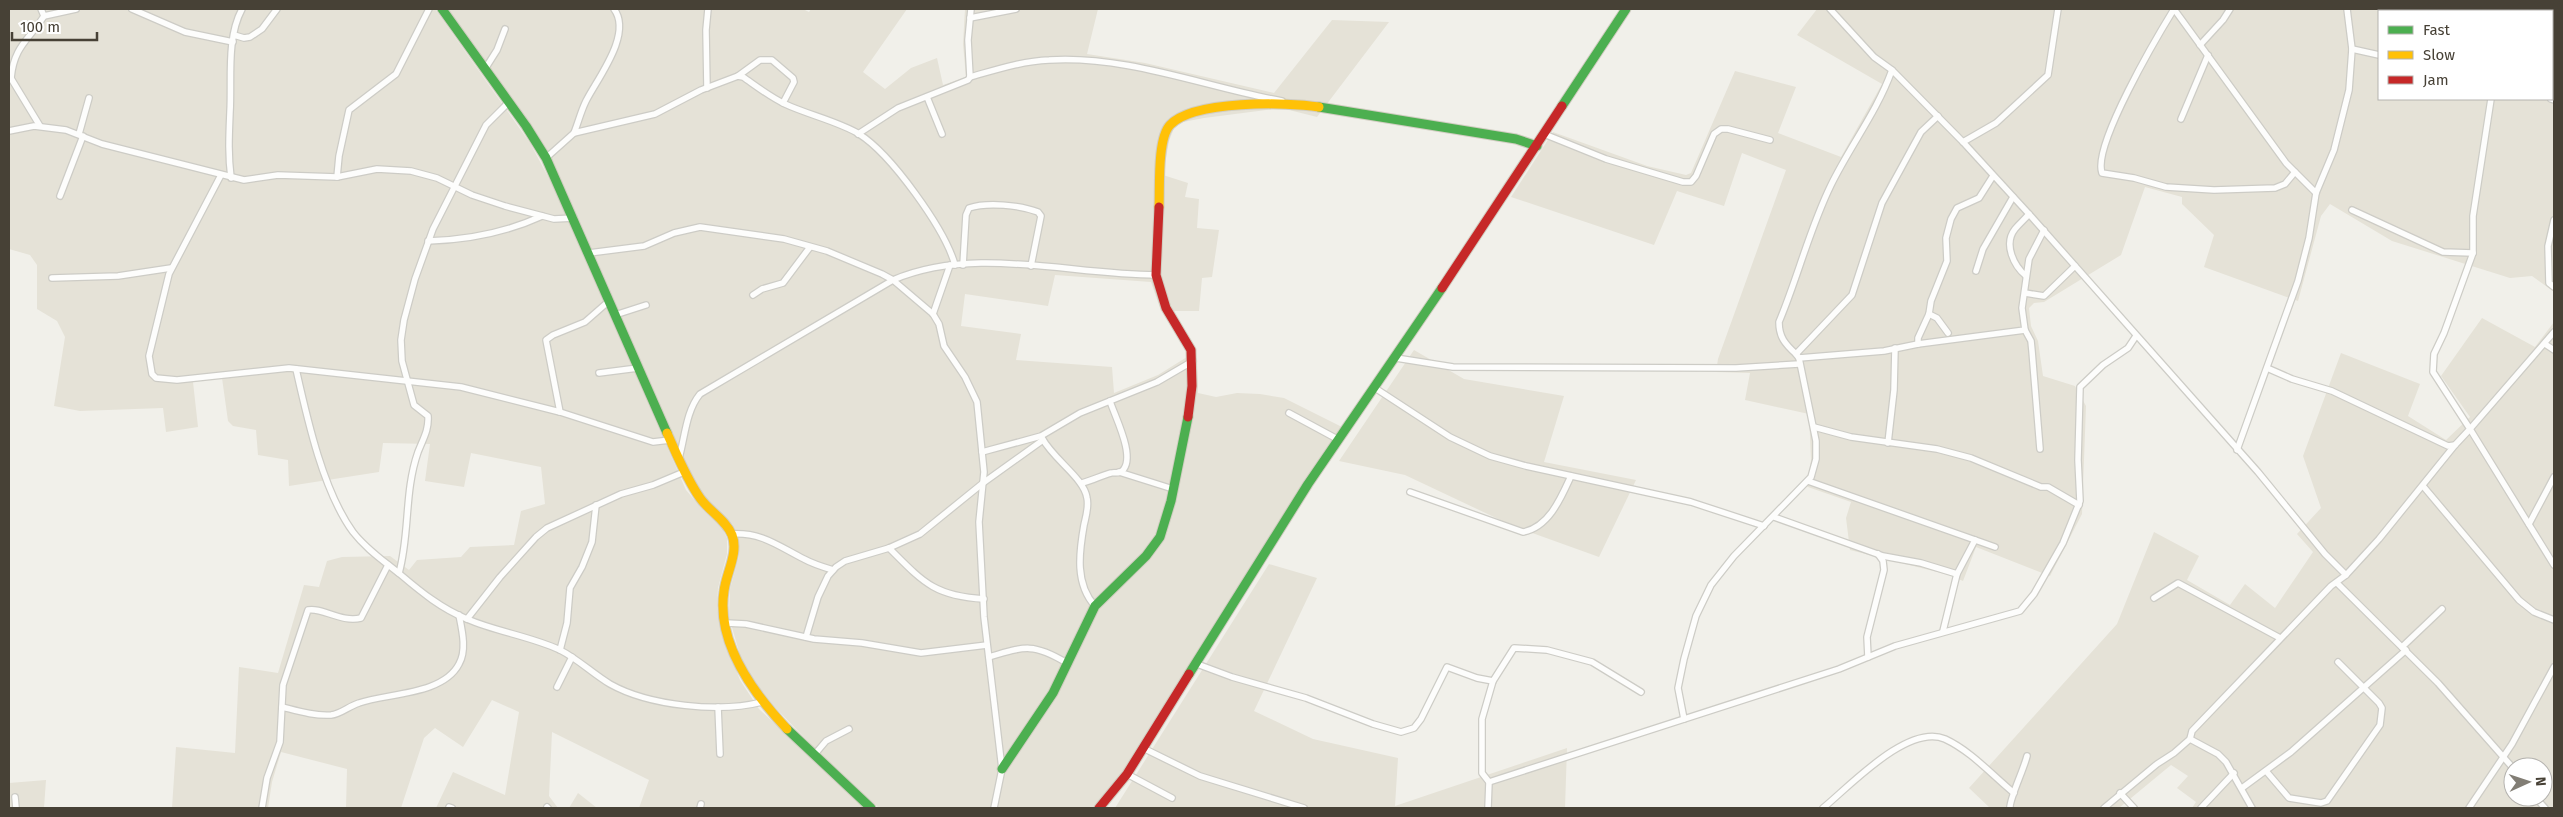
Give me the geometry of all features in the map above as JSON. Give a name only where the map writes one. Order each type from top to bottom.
[{"type":"main road","points":[[442,9],[509,102],[546,158],[684,472],[694,490],[728,527],[734,550],[723,598],[726,623],[734,653],[745,677],[762,702],[872,808]]},
{"type":"main road","points":[[1099,808],[1127,774],[1255,568],[1626,9]]},
{"type":"main road","points":[[1002,769],[1052,692],[1095,606],[1103,594],[1142,559],[1160,537],[1174,489],[1190,400],[1193,361],[1192,351],[1170,316],[1160,293],[1156,275],[1162,139],[1170,125],[1185,115],[1207,108],[1294,103],[1516,139],[1536,146]]},
{"type":"street","points":[[41,9],[44,16]]},
{"type":"street","points":[[40,126],[10,76],[15,56],[34,27],[44,16],[76,9]]},
{"type":"street","points":[[132,9],[185,32],[233,42]]},
{"type":"street","points":[[231,178],[228,138],[233,42],[236,23],[242,9]]},
{"type":"street","points":[[234,35],[244,38],[256,34],[277,9]]},
{"type":"street","points":[[337,177],[339,156],[350,110],[396,74],[429,9]]},
{"type":"street","points":[[546,158],[574,133],[585,104],[610,61],[619,27],[618,13],[614,9]]},
{"type":"street","points":[[707,88],[708,9]]},
{"type":"street","points":[[970,77],[968,40],[971,9]]},
{"type":"street","points":[[970,18],[1016,9]]},
{"type":"street","points":[[1830,9],[1874,57],[1892,70],[1938,116],[2044,230],[2290,510],[2325,554],[2346,575]]},
{"type":"street","points":[[1963,142],[1996,123],[2048,75],[2058,9]]},
{"type":"street","points":[[2295,172],[2285,184],[2274,188],[2257,187],[2223,190],[2166,187],[2134,178],[2102,173],[2102,159],[2114,123],[2155,39],[2174,9],[2295,172],[2316,193]]},
{"type":"street","points":[[2200,46],[2230,9]]},
{"type":"street","points":[[2237,450],[2261,379],[2267,368],[2298,281],[2309,238],[2316,193],[2334,150],[2349,90],[2352,49],[2347,9]]},
{"type":"street","points":[[485,70],[497,50],[505,29]]},
{"type":"street","points":[[2352,49],[2378,55]]},
{"type":"street","points":[[2180,120],[2208,55]]},
{"type":"street","points":[[574,133],[655,114],[707,88],[738,76],[760,60],[772,60],[794,82],[783,103]]},
{"type":"street","points":[[858,134],[898,108],[963,83],[970,77],[1027,62],[1046,60],[1083,60],[1119,64],[1294,103]]},
{"type":"street","points":[[1684,719],[1680,711],[1678,688],[1696,616],[1711,585],[1719,573],[1811,477],[1816,459],[1814,427],[1807,389],[1798,359],[1784,344],[1779,333],[1779,322],[1820,208],[1883,96],[1892,70]]},
{"type":"street","points":[[738,76],[783,103],[858,134],[883,154],[928,213],[951,253],[953,265],[933,314]]},
{"type":"street","points":[[928,97],[942,134]]},
{"type":"street","points":[[60,196],[81,135],[89,98]]},
{"type":"street","points":[[2491,100],[2472,216],[2473,253],[2444,334],[2434,354],[2433,372],[2554,565]]},
{"type":"street","points":[[399,573],[405,543],[409,487],[418,453],[429,426],[428,416],[414,404],[402,361],[401,340],[415,279],[428,241],[486,125],[509,102]]},
{"type":"street","points":[[1798,359],[1852,294],[1882,203],[1921,132],[1938,116]]},
{"type":"street","points":[[9,131],[40,126],[66,130],[102,144],[167,158],[231,178],[244,180],[278,175],[337,177],[377,169],[425,174],[472,195],[542,216],[554,219],[574,218]]},
{"type":"street","points":[[1544,134],[1606,159],[1683,182],[1690,182],[1696,176],[1714,134],[1721,129],[1728,129],[1770,140]]},
{"type":"street","points":[[221,175],[171,268],[149,356],[152,374],[156,378],[177,380],[262,369],[296,368],[468,388],[560,412],[653,442],[670,440]]},
{"type":"street","points":[[1918,344],[1918,338],[1929,314],[1930,301],[1947,261],[1946,238],[1951,219],[1957,208],[1979,198],[1993,176]]},
{"type":"street","points":[[1976,271],[1981,253],[2013,196]]},
{"type":"street","points":[[962,265],[966,216],[969,208],[978,206],[1030,208],[1038,212],[1041,216],[1031,266]]},
{"type":"street","points":[[2352,210],[2443,252],[2473,253]]},
{"type":"street","points":[[2026,276],[2014,264],[2010,242],[2015,229],[2029,214]]},
{"type":"street","points":[[428,241],[457,239],[507,229],[542,216]]},
{"type":"street","points":[[2554,220],[2548,246],[2549,283],[2554,286]]},
{"type":"street","points":[[588,254],[644,246],[674,233],[700,227],[784,239],[827,251],[893,280],[933,314],[939,324],[944,346],[974,392],[982,452],[983,483],[979,522],[987,645],[1002,769],[994,808]]},
{"type":"street","points":[[2040,449],[2031,341],[2025,330],[2022,308],[2029,258],[2044,230]]},
{"type":"street","points":[[753,295],[762,289],[778,285],[787,280],[810,247]]},
{"type":"street","points":[[678,459],[689,414],[700,394],[893,280],[913,272],[962,265],[1031,266],[1099,274],[1156,275]]},
{"type":"street","points":[[2025,293],[2044,296],[2075,266]]},
{"type":"street","points":[[52,278],[118,276],[171,268]]},
{"type":"street","points":[[560,412],[546,340],[552,335],[585,322],[609,301]]},
{"type":"street","points":[[596,313],[614,313],[646,305]]},
{"type":"street","points":[[1929,314],[1937,318],[1948,333]]},
{"type":"street","points":[[1396,358],[1453,367],[1736,368],[1798,359],[1884,352],[1918,344],[1975,339],[2008,331],[2025,330]]},
{"type":"street","points":[[2104,808],[2156,764],[2174,753],[2190,739],[2190,735],[2199,722],[2280,638],[2346,575],[2424,486],[2455,445],[2554,332]]},
{"type":"street","points":[[1489,782],[1839,669],[1895,646],[2020,610],[2034,594],[2063,543],[2079,505],[2080,386],[2103,365],[2128,348],[2136,336]]},
{"type":"street","points":[[2545,344],[2554,350]]},
{"type":"street","points":[[1888,443],[1894,390],[1895,348]]},
{"type":"street","points":[[806,637],[818,597],[833,570],[845,561],[889,548],[920,534],[1042,438],[1080,413],[1157,382],[1193,361]]},
{"type":"street","points":[[296,368],[307,419],[342,515],[354,533],[373,553],[418,590],[467,619],[521,634],[560,650],[612,685],[630,692],[668,703],[718,707],[741,707],[762,702]]},
{"type":"street","points":[[599,373],[638,368]]},
{"type":"street","points":[[2267,368],[2292,379],[2332,391],[2441,444],[2455,445]]},
{"type":"street","points":[[1375,388],[1450,437],[1490,456],[1691,502],[1764,526]]},
{"type":"street","points":[[1110,401],[1125,445],[1125,463],[1119,472]]},
{"type":"street","points":[[1289,413],[1339,440]]},
{"type":"street","points":[[1814,427],[1851,437],[1937,449],[1971,458],[2041,487],[2048,487],[2079,505]]},
{"type":"street","points":[[982,452],[1042,438]]},
{"type":"street","points":[[1042,438],[1058,460],[1082,483],[1087,498],[1088,509],[1081,544],[1080,566],[1086,596],[1095,606]]},
{"type":"street","points":[[467,619],[500,577],[536,537],[547,528],[622,494],[653,485],[684,472]]},
{"type":"street","points":[[1082,483],[1097,480],[1108,473],[1119,472],[1174,489]]},
{"type":"street","points":[[1410,492],[1523,532],[1531,531],[1557,507],[1571,476]]},
{"type":"street","points":[[2529,524],[2554,477]]},
{"type":"street","points":[[1808,482],[1995,547]]},
{"type":"street","points":[[2424,486],[2519,600],[2534,612],[2554,620]]},
{"type":"street","points":[[560,650],[567,623],[570,588],[582,567],[592,542],[596,505]]},
{"type":"street","points":[[1774,517],[1878,554],[1921,562],[1957,574]]},
{"type":"street","points":[[731,534],[744,533],[763,536],[808,561],[833,570]]},
{"type":"street","points":[[1943,631],[1957,574],[1975,540]]},
{"type":"street","points":[[889,548],[929,586],[966,598],[984,600]]},
{"type":"street","points":[[1868,657],[1868,636],[1884,570],[1883,561],[1878,554]]},
{"type":"street","points":[[262,808],[267,778],[280,742],[283,685],[308,610],[317,609],[340,618],[362,618],[388,564]]},
{"type":"street","points":[[2154,598],[2178,583],[2280,638]]},
{"type":"street","points":[[2337,583],[2404,649],[2504,757],[2554,667]]},
{"type":"street","points":[[2242,788],[2266,771],[2365,688],[2442,610]]},
{"type":"street","points":[[282,707],[309,714],[334,715],[358,703],[427,688],[450,677],[460,664],[463,649],[460,615]]},
{"type":"street","points":[[726,623],[746,624],[806,637],[921,652],[987,645]]},
{"type":"street","points":[[989,657],[1029,647],[1041,648],[1067,663]]},
{"type":"street","points":[[1488,808],[1489,782],[1482,773],[1482,719],[1493,680],[1514,648],[1524,647],[1547,650],[1592,662],[1641,692]]},
{"type":"street","points":[[557,686],[572,657]]},
{"type":"street","points":[[2266,771],[2289,798],[2321,803],[2330,798],[2380,725],[2382,708],[2365,688],[2338,662]]},
{"type":"street","points":[[1197,664],[1232,677],[1306,698],[1373,724],[1401,732],[1414,728],[1421,720],[1447,668],[1476,678],[1493,680]]},
{"type":"street","points":[[718,707],[720,754]]},
{"type":"street","points":[[815,754],[826,741],[849,728]]},
{"type":"street","points":[[1823,808],[1875,762],[1908,742],[1930,738],[1943,738],[1961,749],[2014,793]]},
{"type":"street","points":[[2190,739],[2218,754],[2234,773],[2252,808]]},
{"type":"street","points":[[1143,748],[1200,776],[1304,808]]},
{"type":"street","points":[[2010,808],[2010,800],[2027,756]]},
{"type":"street","points":[[2469,808],[2503,758]]},
{"type":"street","points":[[2200,808],[2234,773]]},
{"type":"street","points":[[1127,774],[1172,798]]},
{"type":"street","points":[[2120,793],[2134,808]]},
{"type":"street","points":[[15,797],[16,808]]},
{"type":"shaded area","points":[[9,9],[435,9],[530,143],[552,184],[686,490],[704,511],[721,526],[727,538],[727,554],[718,588],[717,608],[723,636],[740,680],[759,709],[866,808],[639,808],[649,780],[552,732],[549,796],[558,808],[436,808],[453,772],[505,795],[519,712],[492,700],[463,747],[435,728],[424,738],[401,808],[346,808],[347,769],[281,752],[272,782],[268,808],[172,808],[176,747],[235,753],[239,667],[278,673],[304,585],[319,587],[327,561],[342,557],[390,556],[409,570],[417,560],[461,557],[470,547],[514,545],[521,511],[545,504],[541,467],[471,453],[464,487],[425,481],[430,444],[383,443],[379,472],[289,486],[288,460],[258,455],[256,430],[233,426],[228,421],[222,378],[193,382],[198,427],[166,432],[163,408],[80,411],[54,406],[65,337],[57,321],[37,309],[37,265],[30,255],[9,249]]},
{"type":"shaded area","points":[[448,9],[803,9],[809,12],[811,9],[907,9],[863,72],[885,89],[911,68],[937,58],[943,85],[966,77],[963,44],[965,9],[1098,9],[1087,54],[1145,63],[1274,93],[1332,20],[1389,22],[1317,117],[1281,108],[1204,118],[1183,122],[1174,128],[1169,141],[1163,175],[1188,183],[1185,197],[1199,199],[1197,228],[1219,230],[1212,277],[1202,278],[1199,311],[1161,311],[1151,282],[1055,275],[1048,306],[965,294],[961,326],[1021,334],[1016,360],[1112,367],[1114,393],[1158,375],[1187,357],[1197,358],[1198,393],[1216,397],[1237,393],[1284,398],[1342,427],[1254,561],[1102,808],[879,808],[830,764],[758,690],[742,662],[729,617],[730,589],[739,556],[738,536],[733,525],[709,503],[688,471],[546,148]]},
{"type":"shaded area","points":[[1817,9],[2554,9],[2554,292],[2532,276],[2510,278],[2392,241],[2330,204],[2321,216],[2298,301],[2204,267],[2214,235],[2182,204],[2182,197],[2145,187],[2121,255],[2044,302],[2034,303],[2029,308],[2031,326],[2038,341],[2043,376],[2075,386],[2086,406],[2082,514],[2050,576],[1976,547],[1963,581],[1949,575],[1850,550],[1846,518],[1851,502],[1808,487],[1802,482],[1809,474],[1811,460],[1809,414],[1745,400],[1750,373],[1716,372],[1718,359],[1786,170],[1742,153],[1724,206],[1677,191],[1654,245],[1511,197],[1553,132],[1647,166],[1686,175],[1691,173],[1735,71],[1796,87],[1778,133],[1841,157],[1882,84],[1797,35]]},
{"type":"shaded area","points":[[2482,318],[2535,347],[2554,322],[2554,808],[2192,808],[2196,802],[2177,788],[2188,776],[2171,765],[2119,808],[1990,808],[1969,788],[2117,624],[2154,532],[2199,556],[2187,580],[2230,605],[2245,584],[2275,608],[2313,552],[2297,534],[2321,508],[2303,456],[2341,353],[2420,384],[2408,416],[2446,440],[2470,417],[2441,376]]},
{"type":"shaded area","points":[[1414,350],[1464,379],[1564,396],[1544,462],[1636,480],[1599,557],[1513,526],[1405,475],[1339,461]]},
{"type":"shaded area","points":[[1269,564],[1317,578],[1254,711],[1313,739],[1398,758],[1395,806],[1567,748],[1565,808],[1115,808]]},
{"type":"shaded area","points":[[46,780],[44,808],[9,808],[9,783]]},
{"type":"shaded area","points":[[578,793],[597,808],[569,808]]},
{"type":"traffic: fast","points":[[442,9],[526,126],[546,158],[667,433]]},
{"type":"traffic: fast","points":[[1562,106],[1626,9]]},
{"type":"traffic: fast","points":[[1319,107],[1516,139],[1537,146]]},
{"type":"traffic: fast","points":[[1189,674],[1308,484],[1442,288]]},
{"type":"traffic: fast","points":[[1002,769],[1053,693],[1095,606],[1146,556],[1160,537],[1171,501],[1188,417]]},
{"type":"traffic: fast","points":[[787,729],[871,808]]},
{"type":"traffic: slow","points":[[1159,207],[1160,164],[1163,141],[1170,125],[1182,117],[1198,111],[1241,105],[1285,104],[1319,107]]},
{"type":"traffic: slow","points":[[667,433],[695,490],[704,503],[726,525],[732,535],[734,549],[724,591],[723,610],[726,629],[732,648],[750,683],[787,729]]},
{"type":"traffic: jam","points":[[1442,288],[1562,106]]},
{"type":"traffic: jam","points":[[1159,207],[1156,275],[1166,308],[1191,350],[1192,386],[1188,417]]},
{"type":"traffic: jam","points":[[1099,808],[1127,774],[1189,674]]}]
